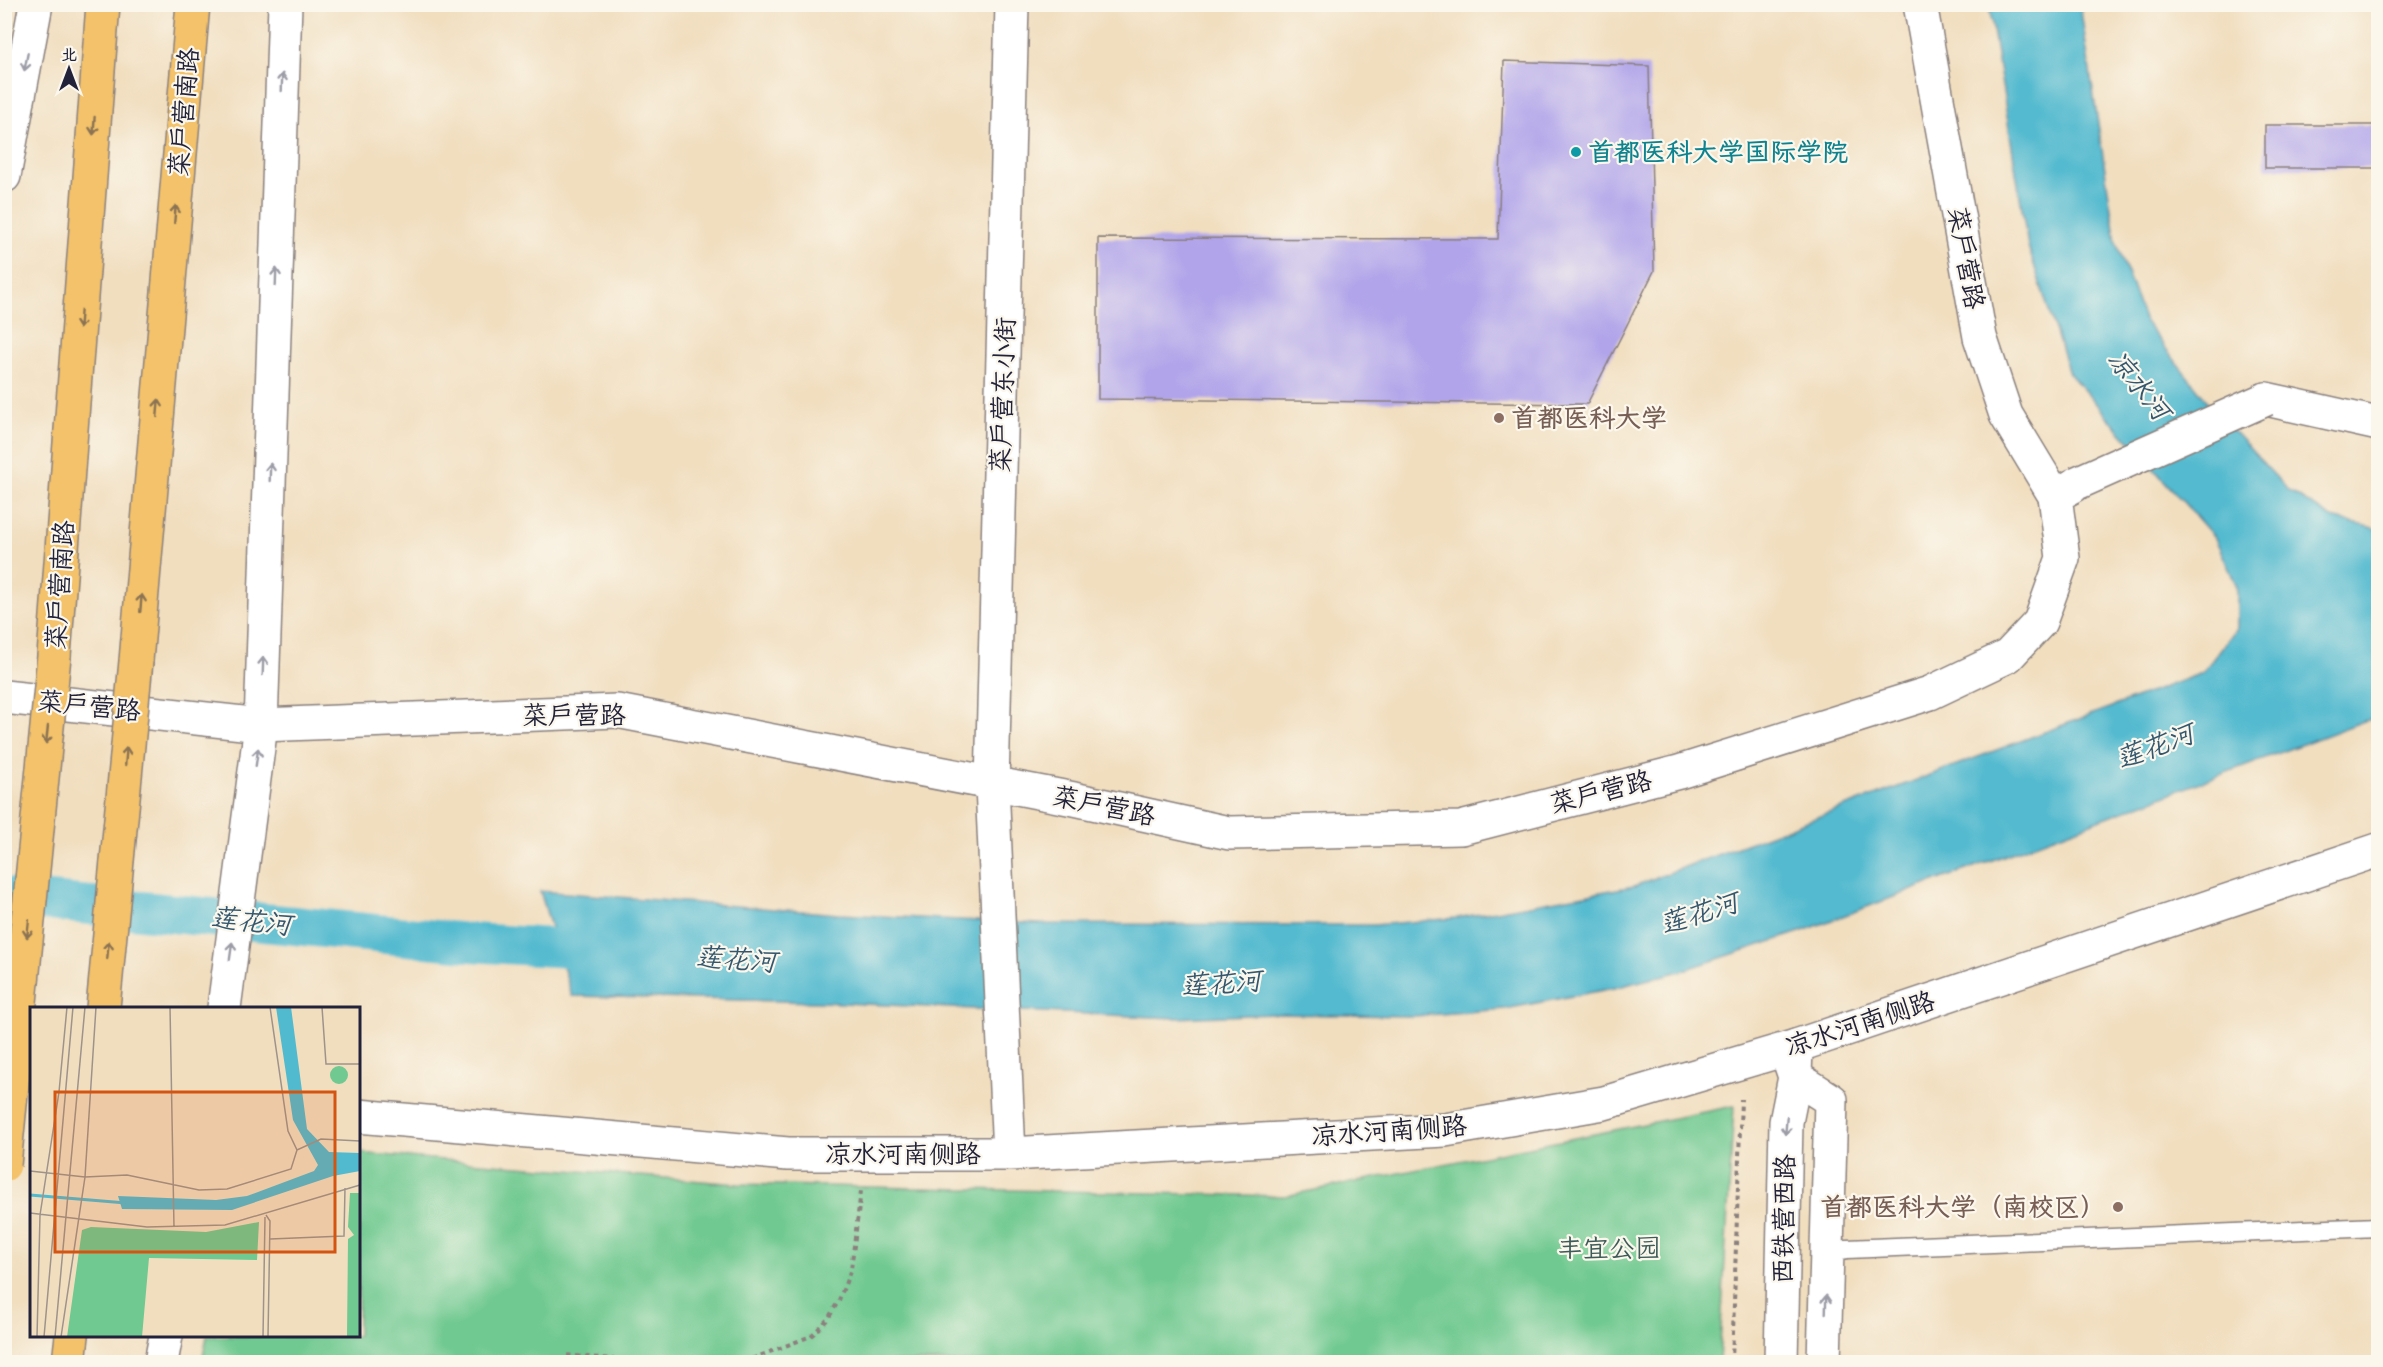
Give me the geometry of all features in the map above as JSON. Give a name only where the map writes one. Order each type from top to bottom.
[{"type":"highway","name":"菜户营南路","points":[[4,1165],[54,656],[103,4]]},
{"type":"highway","name":"菜户营南路","points":[[103,1007],[194,4]]},
{"type":"highway","points":[[69,1362],[72,1337]]},
{"type":"street","points":[[4,176],[36,4]]},
{"type":"street","points":[[224,1007],[261,725],[285,4]]},
{"type":"street","name":"菜户营东小街","points":[[1009,1154],[992,785],[1012,4]]},
{"type":"street","name":"菜户营路","points":[[4,697],[261,725],[617,711],[1074,799],[1229,833],[1461,828],[1679,772],[1930,693],[2007,656],[2040,622],[2063,558],[2066,490],[2006,415],[1980,336],[1920,4]]},
{"type":"street","points":[[2066,490],[2266,399],[2379,424]]},
{"type":"street","name":"凉水河南侧路","points":[[360,1116],[788,1154],[1009,1154],[1445,1130],[1604,1103],[1792,1057],[2379,850]]},
{"type":"street","name":"西铁营西路","points":[[1792,1057],[1831,1100],[1824,1362]]},
{"type":"street","name":"西铁营西路","points":[[1781,1362],[1786,1122],[1792,1057]]},
{"type":"street","points":[[4,1068],[30,1073]]},
{"type":"street","points":[[160,1362],[166,1337]]},
{"type":"lane","points":[[1827,1252],[1847,1248],[2379,1227]]},
{"type":"path","points":[[1732,1362],[1741,1093]]},
{"type":"path","points":[[744,1362],[811,1336],[828,1319],[839,1300],[851,1269],[861,1187]]},
{"type":"path","points":[[565,1362],[565,1355],[648,1362]]},
{"type":"green space","name":"丰宜公园","points":[[1734,1106],[1719,1362],[202,1362],[207,1337],[360,1337],[360,1153],[738,1184],[1285,1196]]},
{"type":"water","name":"凉水河","points":[[1989,5],[2080,5],[2116,242],[2145,322],[2213,409],[2288,490],[2332,518],[2378,529],[2378,718],[2364,721],[1800,932],[1681,971],[1614,988],[1505,1009],[1414,1016],[1274,1014],[1175,1018],[821,1002],[572,996],[540,891],[839,914],[1041,924],[1374,925],[1457,918],[1634,886],[2202,673],[2237,628],[2237,587],[2215,538],[2069,373],[2028,246]]},
{"type":"building","name":"首都医科大学国际学院","points":[[1504,61],[1649,66],[1654,271],[1587,404],[1098,399],[1098,238],[1498,239]]},
{"type":"building","points":[[2265,125],[2378,125],[2378,168],[2265,168]]},
{"type":"waterway","name":"莲花河","points":[[4,897],[462,942],[612,951]]},
{"type":"place","name":"首都医科大学国际学院","points":[[1576,152]]},
{"type":"place","name":"首都医科大学","points":[[1499,418]]},
{"type":"place","name":"首都医科大学（南校区）","points":[[2118,1207]]}]
